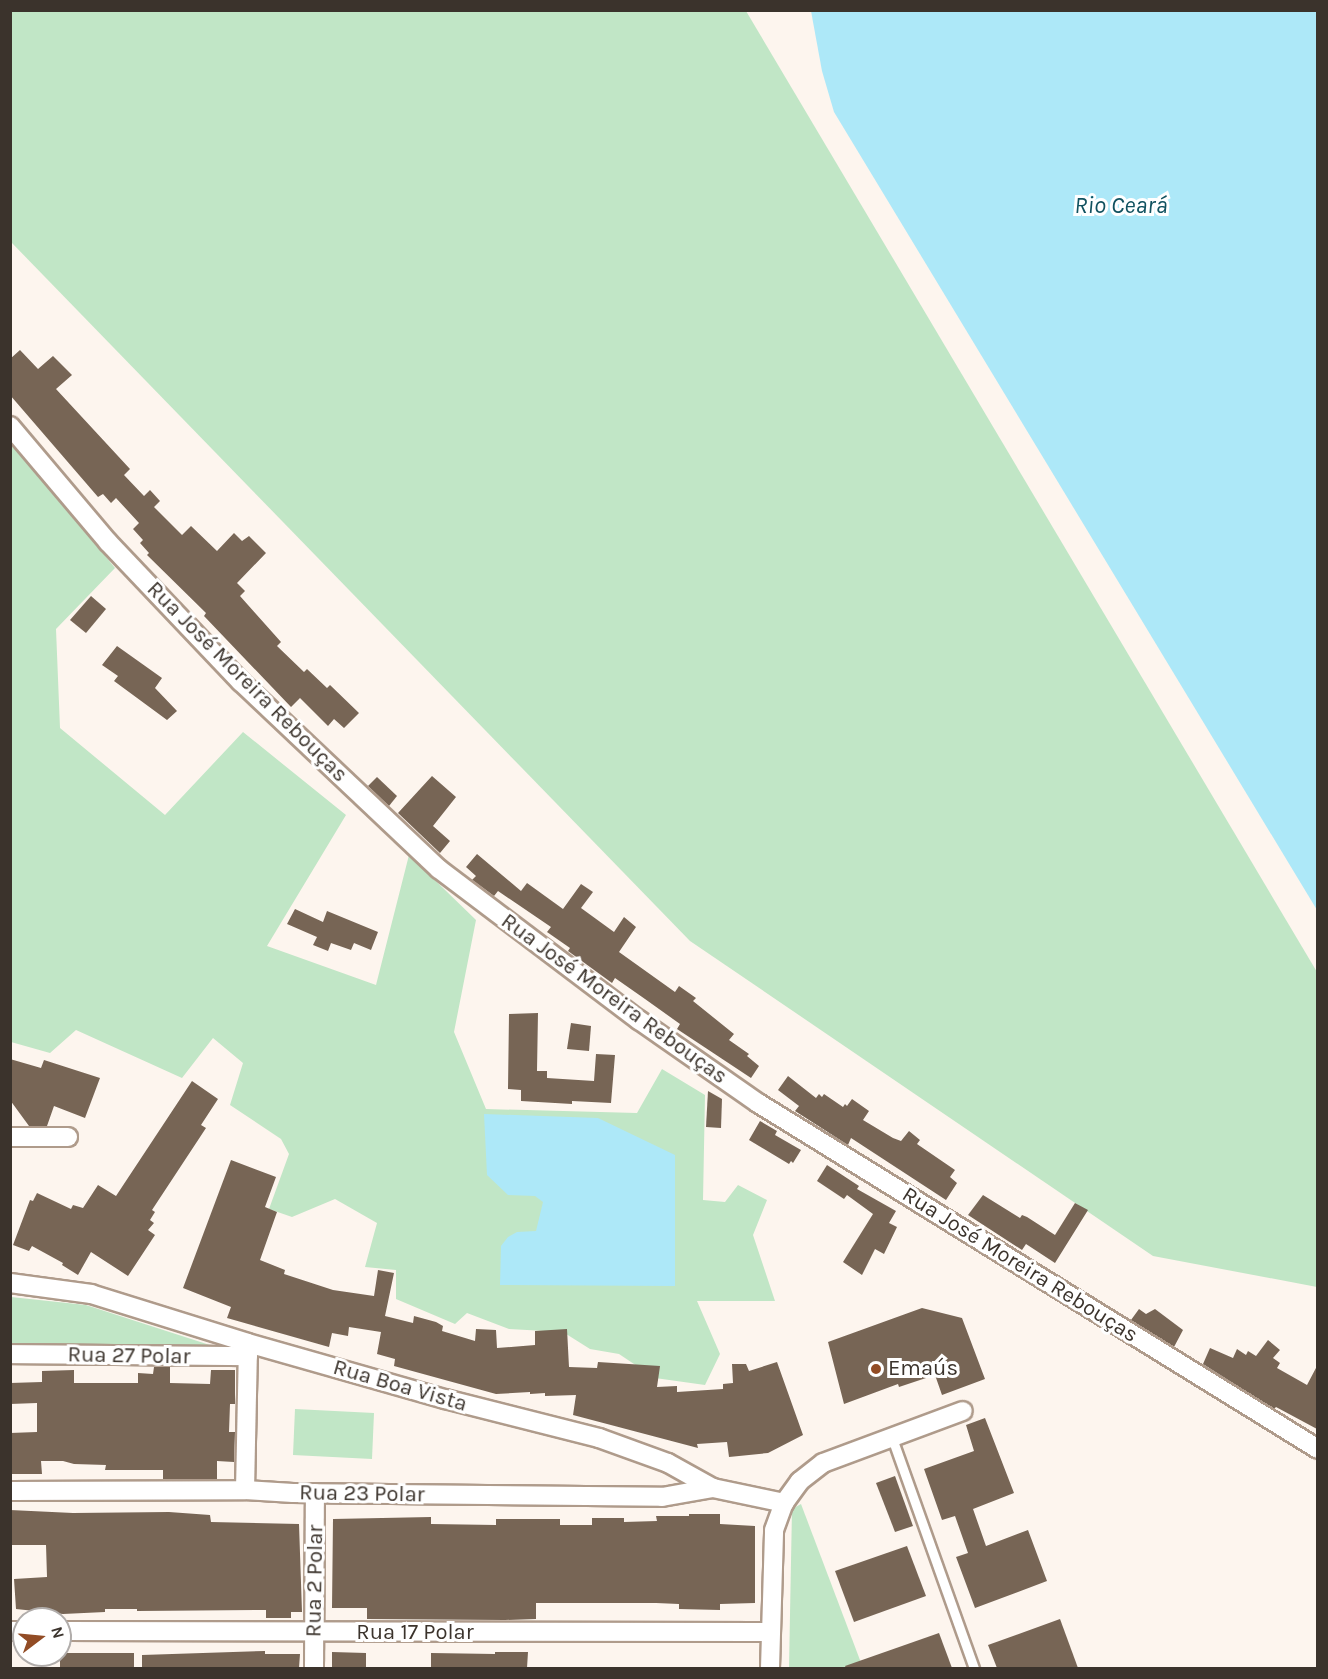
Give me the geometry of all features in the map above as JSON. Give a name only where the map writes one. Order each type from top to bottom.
[{"type":"street","name":"Rua José Moreira Rebouças","points":[[10,426],[108,542],[241,682],[440,869],[639,1020],[758,1103],[1317,1449]]},
{"type":"street","points":[[10,1137],[68,1137]]},
{"type":"street","name":"Rua Boa Vista","points":[[10,1282],[92,1293],[248,1349],[599,1438],[668,1463],[713,1488],[784,1503]]},
{"type":"street","points":[[244,1490],[248,1349]]},
{"type":"street","name":"Rua 27 Polar","points":[[10,1354],[248,1349]]},
{"type":"street","points":[[770,1668],[774,1530],[784,1503],[800,1481],[823,1463],[963,1411]]},
{"type":"street","name":"Rua 23 Polar","points":[[10,1491],[244,1490],[315,1493],[662,1497],[713,1488]]},
{"type":"street","name":"Rua 2 Polar","points":[[314,1668],[315,1493]]},
{"type":"street","name":"Rua 17 Polar","points":[[72,1631],[770,1632]]},
{"type":"lane","points":[[891,1437],[974,1668]]},
{"type":"green space","points":[[11,11],[746,11],[1317,972],[1317,1287],[1153,1256],[690,941],[11,242]]},
{"type":"green space","points":[[10,437],[115,568],[56,629],[60,728],[165,815],[243,732],[346,815],[267,946],[376,985],[409,855],[476,920],[454,1032],[486,1109],[637,1113],[662,1069],[705,1095],[703,1200],[725,1202],[738,1185],[767,1200],[753,1235],[775,1301],[697,1301],[720,1354],[705,1385],[655,1378],[619,1354],[590,1349],[563,1332],[509,1329],[467,1313],[455,1324],[396,1299],[396,1270],[365,1267],[377,1223],[335,1199],[292,1217],[269,1209],[289,1154],[281,1139],[230,1105],[243,1063],[213,1038],[182,1078],[76,1030],[50,1053],[11,1042]]},
{"type":"green space","points":[[11,1297],[86,1305],[219,1348],[11,1348]]},
{"type":"green space","points":[[295,1409],[374,1413],[372,1459],[293,1455]]},
{"type":"green space","points":[[801,1504],[863,1668],[789,1668],[792,1509]]},
{"type":"water","name":"Rio Ceará","points":[[811,11],[1317,11],[1317,910],[834,112],[822,71]]},
{"type":"water","points":[[484,1114],[598,1118],[675,1155],[675,1286],[500,1285],[501,1246],[508,1237],[517,1232],[536,1231],[543,1202],[535,1196],[508,1195],[487,1175]]},
{"type":"building","points":[[20,350],[38,369],[53,356],[72,375],[56,389],[130,469],[124,475],[144,496],[150,490],[160,501],[154,507],[182,535],[191,526],[217,551],[234,533],[242,541],[249,536],[266,553],[237,583],[245,591],[240,596],[281,642],[277,646],[304,672],[307,669],[327,688],[330,685],[359,713],[344,728],[334,719],[328,726],[300,698],[291,707],[204,616],[206,613],[147,555],[149,553],[140,543],[143,540],[133,529],[139,523],[116,498],[111,503],[103,494],[98,497],[10,395],[10,359]]},
{"type":"building","points":[[91,596],[106,609],[86,633],[70,620]]},
{"type":"building","points":[[117,646],[162,678],[155,688],[177,711],[167,720],[114,681],[118,676],[102,665]]},
{"type":"building","points":[[432,776],[456,797],[433,826],[450,841],[440,853],[398,813]]},
{"type":"building","points":[[377,777],[397,796],[389,806],[368,786]]},
{"type":"building","points":[[477,854],[521,891],[527,883],[563,909],[581,884],[593,892],[581,908],[614,932],[624,917],[636,927],[619,952],[675,992],[679,986],[696,998],[693,1001],[734,1034],[729,1040],[749,1054],[747,1056],[759,1066],[751,1078],[677,1029],[680,1024],[615,978],[612,983],[568,951],[570,948],[547,932],[551,927],[498,891],[494,896],[472,880],[476,876],[466,867]]},
{"type":"building","points":[[295,909],[323,922],[327,911],[378,932],[371,950],[354,943],[351,950],[331,943],[328,951],[313,945],[317,937],[287,924]]},
{"type":"building","points":[[538,1013],[537,1071],[547,1071],[547,1078],[594,1081],[596,1054],[615,1055],[611,1103],[572,1101],[572,1104],[521,1101],[521,1090],[508,1089],[509,1014]]},
{"type":"building","points":[[571,1023],[591,1026],[589,1051],[567,1049]]},
{"type":"building","points":[[10,1059],[41,1068],[44,1060],[100,1078],[85,1118],[54,1106],[47,1126],[29,1126],[10,1100]]},
{"type":"building","points":[[788,1076],[816,1098],[819,1094],[822,1097],[824,1094],[843,1107],[845,1104],[847,1106],[852,1099],[869,1111],[863,1120],[893,1138],[901,1141],[909,1131],[920,1140],[917,1144],[955,1170],[950,1177],[957,1183],[946,1200],[851,1138],[848,1145],[795,1111],[799,1106],[778,1090]]},
{"type":"building","points":[[192,1081],[218,1099],[201,1125],[206,1128],[152,1210],[155,1212],[150,1220],[154,1223],[148,1230],[155,1235],[128,1276],[91,1252],[78,1275],[62,1265],[63,1263],[32,1246],[29,1251],[13,1245],[30,1200],[33,1201],[37,1193],[71,1209],[73,1205],[83,1208],[98,1185],[116,1196]]},
{"type":"building","points":[[708,1091],[722,1099],[721,1128],[706,1127]]},
{"type":"building","points":[[760,1121],[777,1131],[775,1135],[801,1150],[793,1163],[791,1161],[789,1164],[749,1140]]},
{"type":"building","points":[[231,1160],[276,1177],[265,1207],[277,1212],[260,1260],[285,1270],[284,1274],[333,1290],[374,1296],[378,1270],[394,1273],[385,1316],[413,1323],[414,1316],[436,1322],[443,1326],[442,1331],[475,1341],[476,1329],[496,1330],[497,1348],[535,1345],[535,1331],[567,1329],[569,1367],[597,1368],[598,1362],[660,1366],[657,1387],[677,1386],[677,1392],[723,1389],[723,1384],[733,1383],[732,1364],[746,1364],[749,1371],[777,1362],[803,1435],[768,1453],[729,1457],[727,1442],[697,1444],[698,1448],[573,1415],[576,1395],[545,1396],[545,1393],[530,1394],[530,1392],[496,1394],[394,1366],[395,1359],[377,1354],[381,1332],[349,1327],[348,1336],[332,1333],[329,1347],[227,1318],[231,1307],[183,1288]]},
{"type":"building","points":[[827,1165],[859,1186],[857,1189],[896,1211],[889,1223],[897,1227],[884,1254],[875,1249],[862,1275],[843,1262],[873,1214],[847,1195],[844,1199],[817,1181]]},
{"type":"building","points":[[983,1195],[1020,1218],[1022,1215],[1027,1217],[1055,1235],[1075,1203],[1088,1210],[1055,1263],[1026,1244],[1022,1250],[968,1215]]},
{"type":"building","points":[[922,1308],[962,1318],[985,1379],[942,1395],[935,1375],[899,1387],[898,1384],[844,1404],[828,1342]]},
{"type":"building","points":[[1139,1309],[1146,1314],[1155,1309],[1183,1330],[1174,1347],[1131,1320]]},
{"type":"building","points":[[1268,1340],[1280,1350],[1273,1358],[1280,1363],[1277,1368],[1307,1385],[1317,1366],[1317,1429],[1276,1407],[1274,1409],[1203,1364],[1210,1348],[1233,1358],[1237,1349],[1246,1355],[1248,1351],[1256,1356]]},
{"type":"building","points":[[154,1367],[170,1367],[170,1383],[210,1384],[211,1370],[235,1370],[235,1404],[230,1404],[229,1432],[235,1432],[234,1462],[217,1461],[217,1479],[163,1479],[163,1470],[105,1470],[106,1465],[74,1464],[63,1461],[41,1461],[42,1474],[11,1474],[10,1433],[37,1432],[37,1403],[10,1404],[10,1383],[42,1382],[42,1371],[74,1370],[74,1383],[138,1383],[138,1373],[153,1374]]},
{"type":"building","points":[[985,1418],[1014,1493],[973,1509],[986,1546],[1028,1530],[1047,1581],[975,1608],[956,1557],[968,1553],[955,1516],[942,1520],[924,1469],[974,1451],[966,1425]]},
{"type":"building","points":[[895,1476],[913,1526],[895,1532],[876,1483]]},
{"type":"building","points":[[10,1510],[73,1513],[169,1512],[210,1515],[211,1522],[299,1524],[302,1612],[291,1612],[291,1618],[266,1618],[266,1610],[137,1611],[137,1609],[105,1609],[105,1612],[72,1614],[72,1607],[16,1607],[14,1579],[47,1577],[46,1545],[10,1545]]},
{"type":"building","points":[[689,1514],[720,1514],[720,1524],[755,1526],[755,1603],[720,1604],[720,1610],[679,1609],[679,1604],[656,1603],[536,1603],[536,1619],[505,1620],[367,1619],[367,1608],[332,1608],[333,1519],[431,1517],[431,1524],[496,1525],[496,1519],[560,1519],[560,1525],[592,1525],[592,1518],[624,1518],[624,1522],[657,1521],[656,1516],[689,1516]]},
{"type":"building","points":[[907,1546],[926,1596],[854,1622],[835,1571]]},
{"type":"building","points":[[1060,1619],[1078,1668],[997,1668],[988,1645]]},
{"type":"building","points":[[939,1633],[952,1668],[846,1668],[845,1666]]},
{"type":"building","points":[[265,1651],[265,1654],[300,1654],[299,1668],[142,1668],[142,1655]]},
{"type":"building","points":[[332,1652],[366,1653],[366,1668],[332,1668]]},
{"type":"building","points":[[495,1652],[528,1652],[527,1668],[431,1668],[431,1653],[495,1654]]},
{"type":"building","points":[[72,1653],[134,1653],[134,1668],[60,1668],[72,1667]]},
{"type":"place","name":"Emaús","points":[[876,1369]]}]
